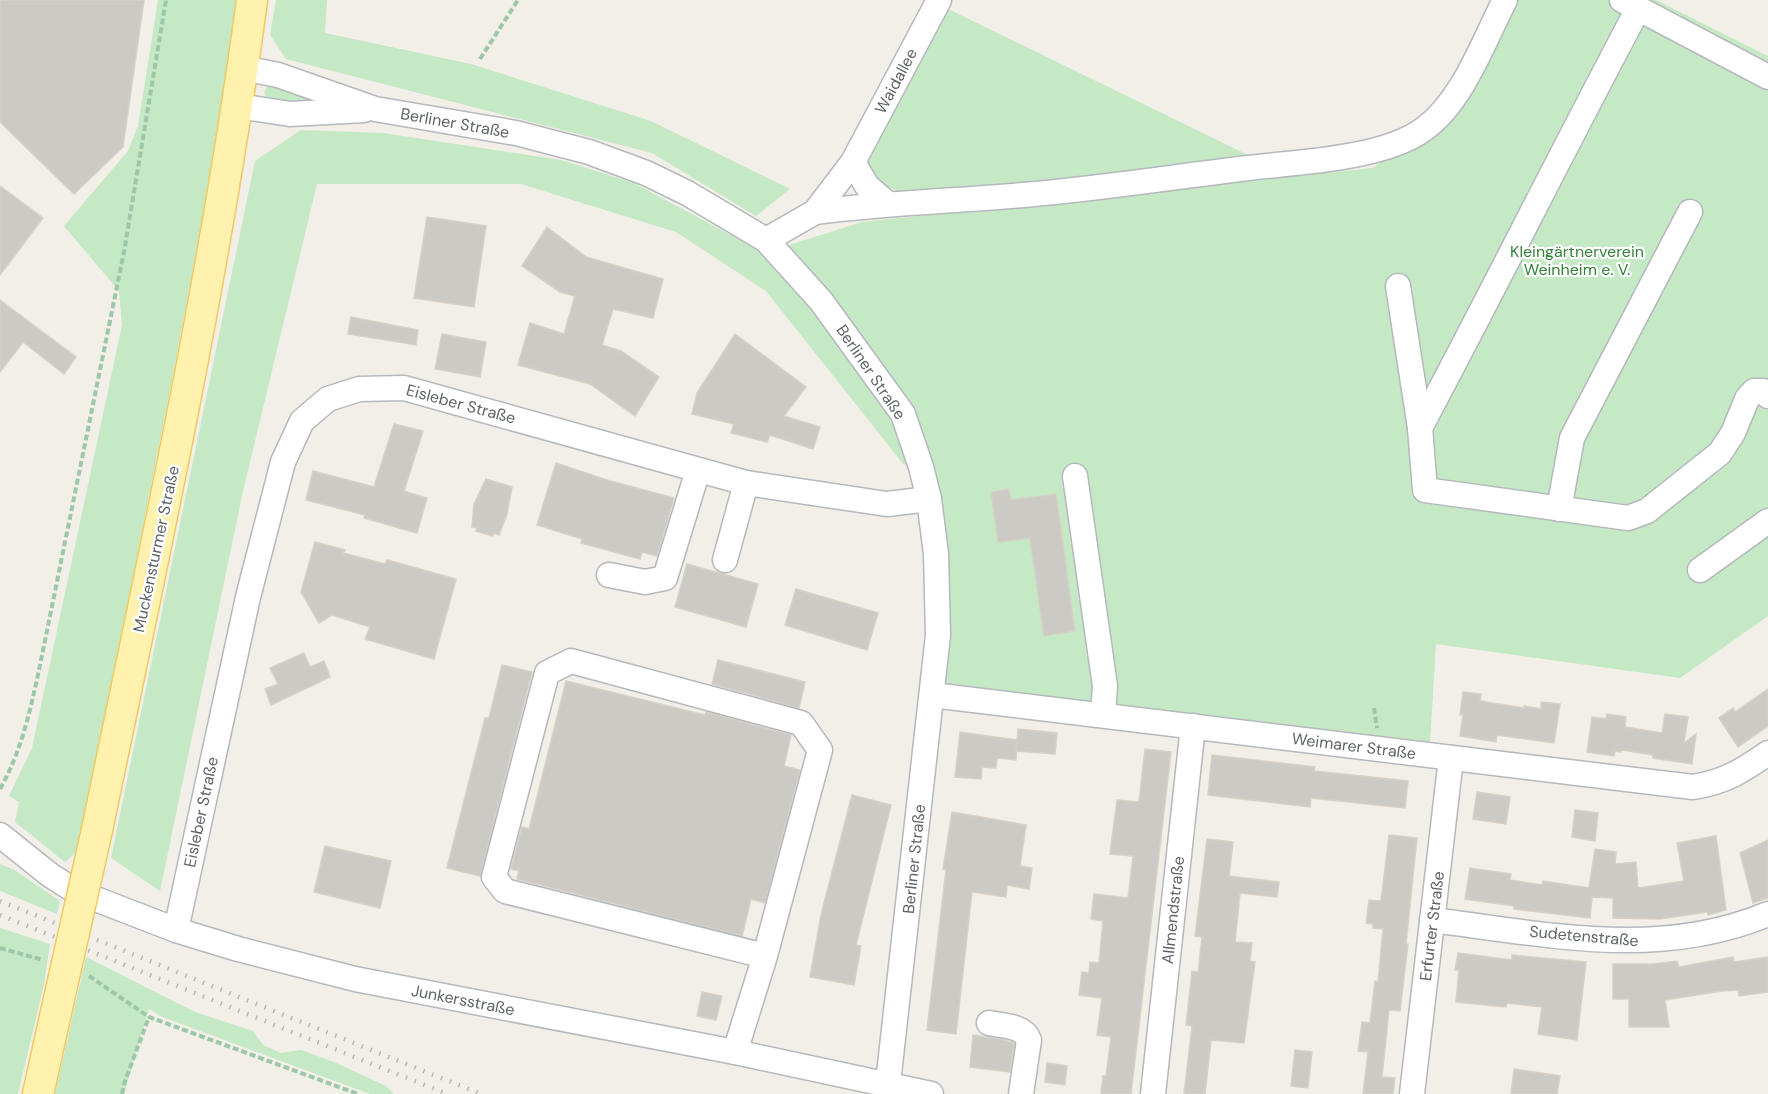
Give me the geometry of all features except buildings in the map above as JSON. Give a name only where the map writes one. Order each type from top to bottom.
[{"type":"main road","name":"Muckensturmer Straße","points":[[38,1094],[97,830],[184,410],[238,106],[252,0]]},
{"type":"street","name":"Waidallee","points":[[766,240],[815,212],[853,162],[939,0]]},
{"type":"street","points":[[815,212],[888,204],[1025,195],[1321,159],[1389,147],[1423,130],[1447,107],[1461,86],[1505,0]]},
{"type":"street","points":[[1420,428],[1581,116],[1630,4],[1768,77]]},
{"type":"street","name":"Berliner Straße","points":[[243,68],[278,75],[375,109],[516,134],[589,152],[646,173],[687,193],[766,240],[821,301],[903,414],[921,467],[928,499],[936,554],[938,624],[888,1083]]},
{"type":"street","name":"Berliner Straße","points":[[238,106],[290,114],[375,109]]},
{"type":"street","points":[[853,162],[867,186],[888,204]]},
{"type":"street","points":[[1559,509],[1572,438],[1690,212]]},
{"type":"street","points":[[1398,286],[1420,428],[1425,490],[1628,518],[1647,511],[1720,453],[1733,433],[1747,399],[1754,391],[1763,391],[1768,396]]},
{"type":"street","name":"Eisleber Straße","points":[[176,930],[248,597],[283,462],[302,421],[328,399],[359,389],[404,388],[746,483],[887,504],[928,499]]},
{"type":"street","points":[[609,575],[645,582],[665,578],[698,470]]},
{"type":"street","points":[[1075,476],[1105,686],[1103,715]]},
{"type":"street","points":[[725,560],[746,483]]},
{"type":"street","points":[[1700,570],[1768,521]]},
{"type":"street","points":[[735,1052],[765,956],[820,750],[801,723],[571,661],[547,673],[494,877],[505,891],[765,956]]},
{"type":"street","name":"Weimarer Straße","points":[[932,695],[1693,787],[1730,778],[1768,753]]},
{"type":"street","name":"Allmendstraße","points":[[1153,1094],[1193,726]]},
{"type":"street","name":"Erfurter Straße","points":[[1412,1094],[1451,758]]},
{"type":"street","name":"Junkersstraße","points":[[0,835],[50,875],[75,891],[176,930],[238,949],[355,979],[735,1052],[931,1094]]},
{"type":"street","name":"Sudetenstraße","points":[[1432,920],[1595,940],[1645,941],[1698,935],[1747,923],[1768,914]]},
{"type":"street","points":[[989,1023],[1019,1029],[1026,1033],[1029,1040],[1021,1094]]},
{"type":"path","points":[[0,789],[12,769],[26,729],[39,670],[123,252],[166,0]]},
{"type":"path","points":[[480,59],[518,0]]},
{"type":"path","points":[[0,948],[51,963]]},
{"type":"path","points":[[82,971],[150,1017],[358,1094]]},
{"type":"path","points":[[122,1094],[150,1017]]},
{"type":"green space","points":[[158,0],[237,0],[224,104],[79,850],[65,862],[15,822],[19,802],[9,796],[32,748],[122,325],[119,291],[64,226],[128,151],[138,126]]},
{"type":"green space","points":[[276,0],[327,0],[325,33],[471,64],[651,121],[790,189],[756,216],[652,153],[286,59],[270,35]]},
{"type":"green space","name":"Kleingärtnerverein Weinheim e. V.","points":[[1517,0],[1656,0],[1768,56],[1768,616],[1680,678],[1436,644],[1430,743],[942,686],[948,662],[945,545],[923,455],[904,465],[766,291],[676,232],[521,184],[317,184],[243,491],[160,891],[111,858],[255,161],[301,130],[383,133],[561,160],[634,183],[764,253],[862,222],[1372,168],[1444,124]]},
{"type":"green space","points":[[948,9],[1250,156],[1026,183],[900,192],[879,183],[867,163]]},
{"type":"green space","points":[[270,85],[324,101],[323,107],[267,97],[264,93]]},
{"type":"green space","points":[[0,864],[13,869],[60,901],[57,914],[0,891]]},
{"type":"green space","points":[[0,928],[50,944],[44,984],[18,1094],[0,1094]]},
{"type":"green space","points":[[86,957],[195,1012],[253,1031],[263,1045],[281,1053],[301,1050],[334,1062],[386,1086],[394,1094],[370,1094],[160,1016],[149,1009],[124,1094],[55,1094]]},
{"type":"railway","points":[[0,901],[481,1094]]},
{"type":"railway","points":[[0,915],[447,1094]]}]
